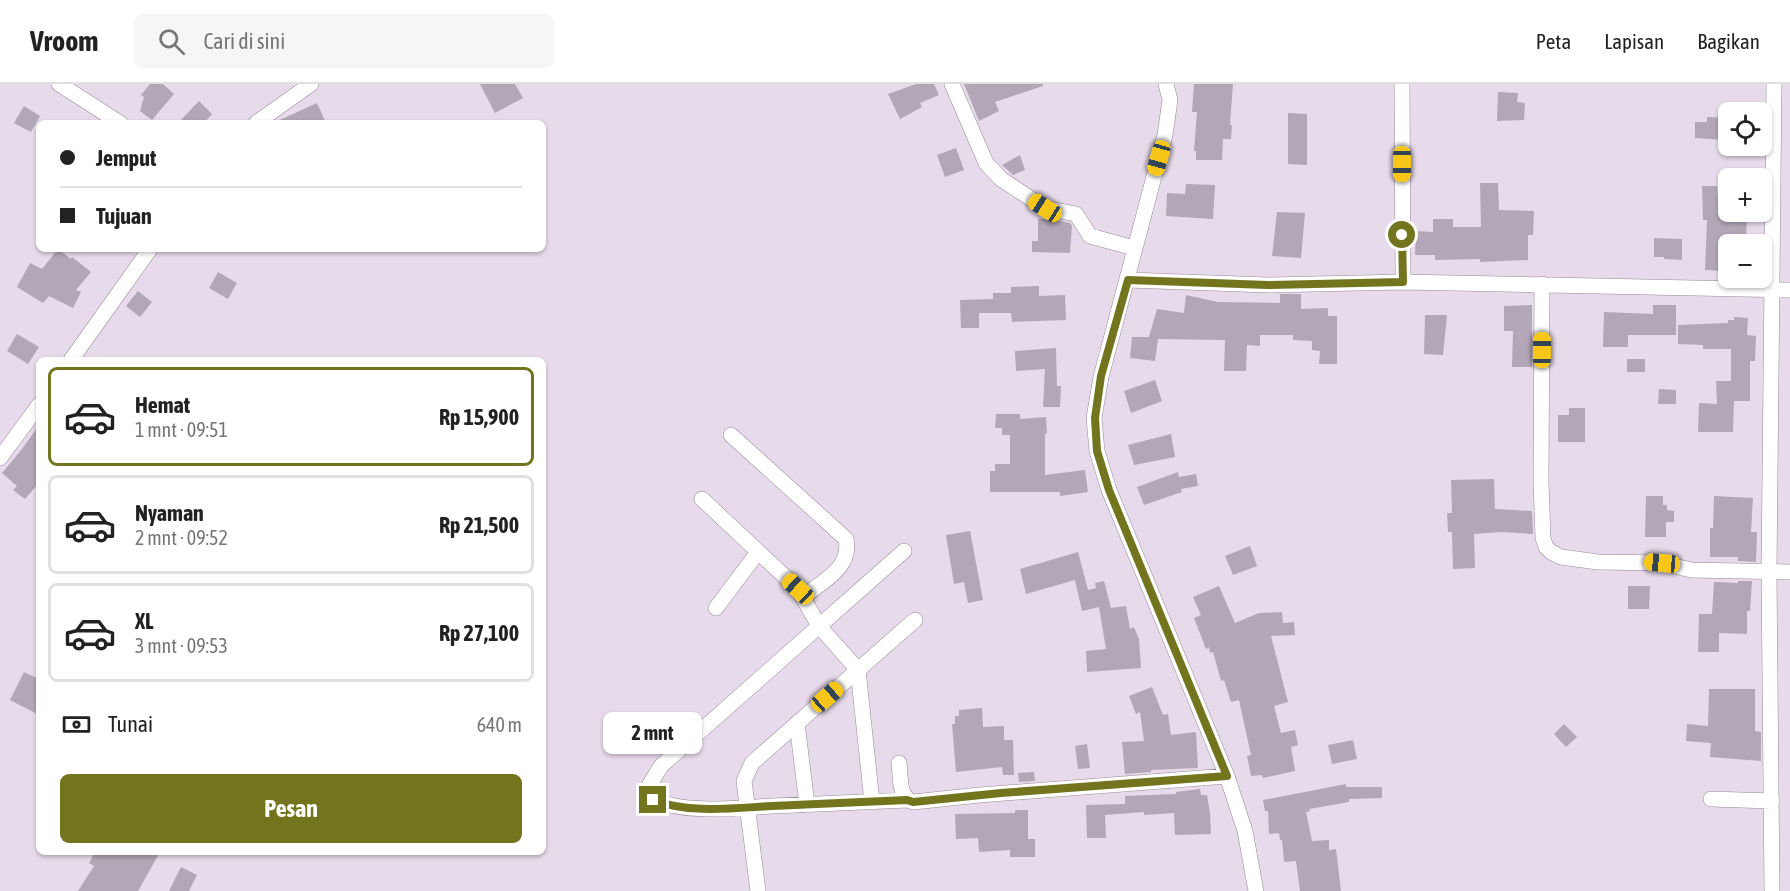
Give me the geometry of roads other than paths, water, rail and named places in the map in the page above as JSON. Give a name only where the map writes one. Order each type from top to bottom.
[{"type":"street","points":[[59,84],[115,120]]},
{"type":"street","points":[[260,120],[311,84]]},
{"type":"street","points":[[952,84],[986,163],[1000,180],[1045,208],[1076,214],[1090,236],[1134,248]]},
{"type":"street","points":[[1166,84],[1170,100],[1165,135],[1101,376],[1095,418],[1097,451],[1109,490],[1227,776],[1245,831],[1256,891]]},
{"type":"street","points":[[1402,84],[1403,282]]},
{"type":"street","points":[[1772,891],[1769,572],[1774,84]]},
{"type":"street","points":[[73,357],[148,252]]},
{"type":"street","points":[[1128,280],[1268,285],[1403,282],[1790,290]]},
{"type":"street","points":[[1542,284],[1541,482],[1546,547],[1561,557],[1598,562],[1640,561],[1662,563],[1691,570],[1790,572]]},
{"type":"street","points":[[0,458],[36,409]]},
{"type":"street","points":[[731,435],[846,539],[848,551],[842,567],[803,597]]},
{"type":"street","points":[[702,499],[798,589],[819,626],[858,670],[872,802]]},
{"type":"street","points":[[904,551],[661,766],[650,784],[653,800],[668,806],[748,807],[907,800],[913,802],[1227,776]]},
{"type":"street","points":[[716,608],[758,552]]},
{"type":"street","points":[[758,891],[744,781],[752,763],[915,620]]},
{"type":"street","points":[[797,723],[807,805]]},
{"type":"street","points":[[899,763],[903,795],[907,800]]},
{"type":"street","points":[[1711,799],[1772,801]]}]
